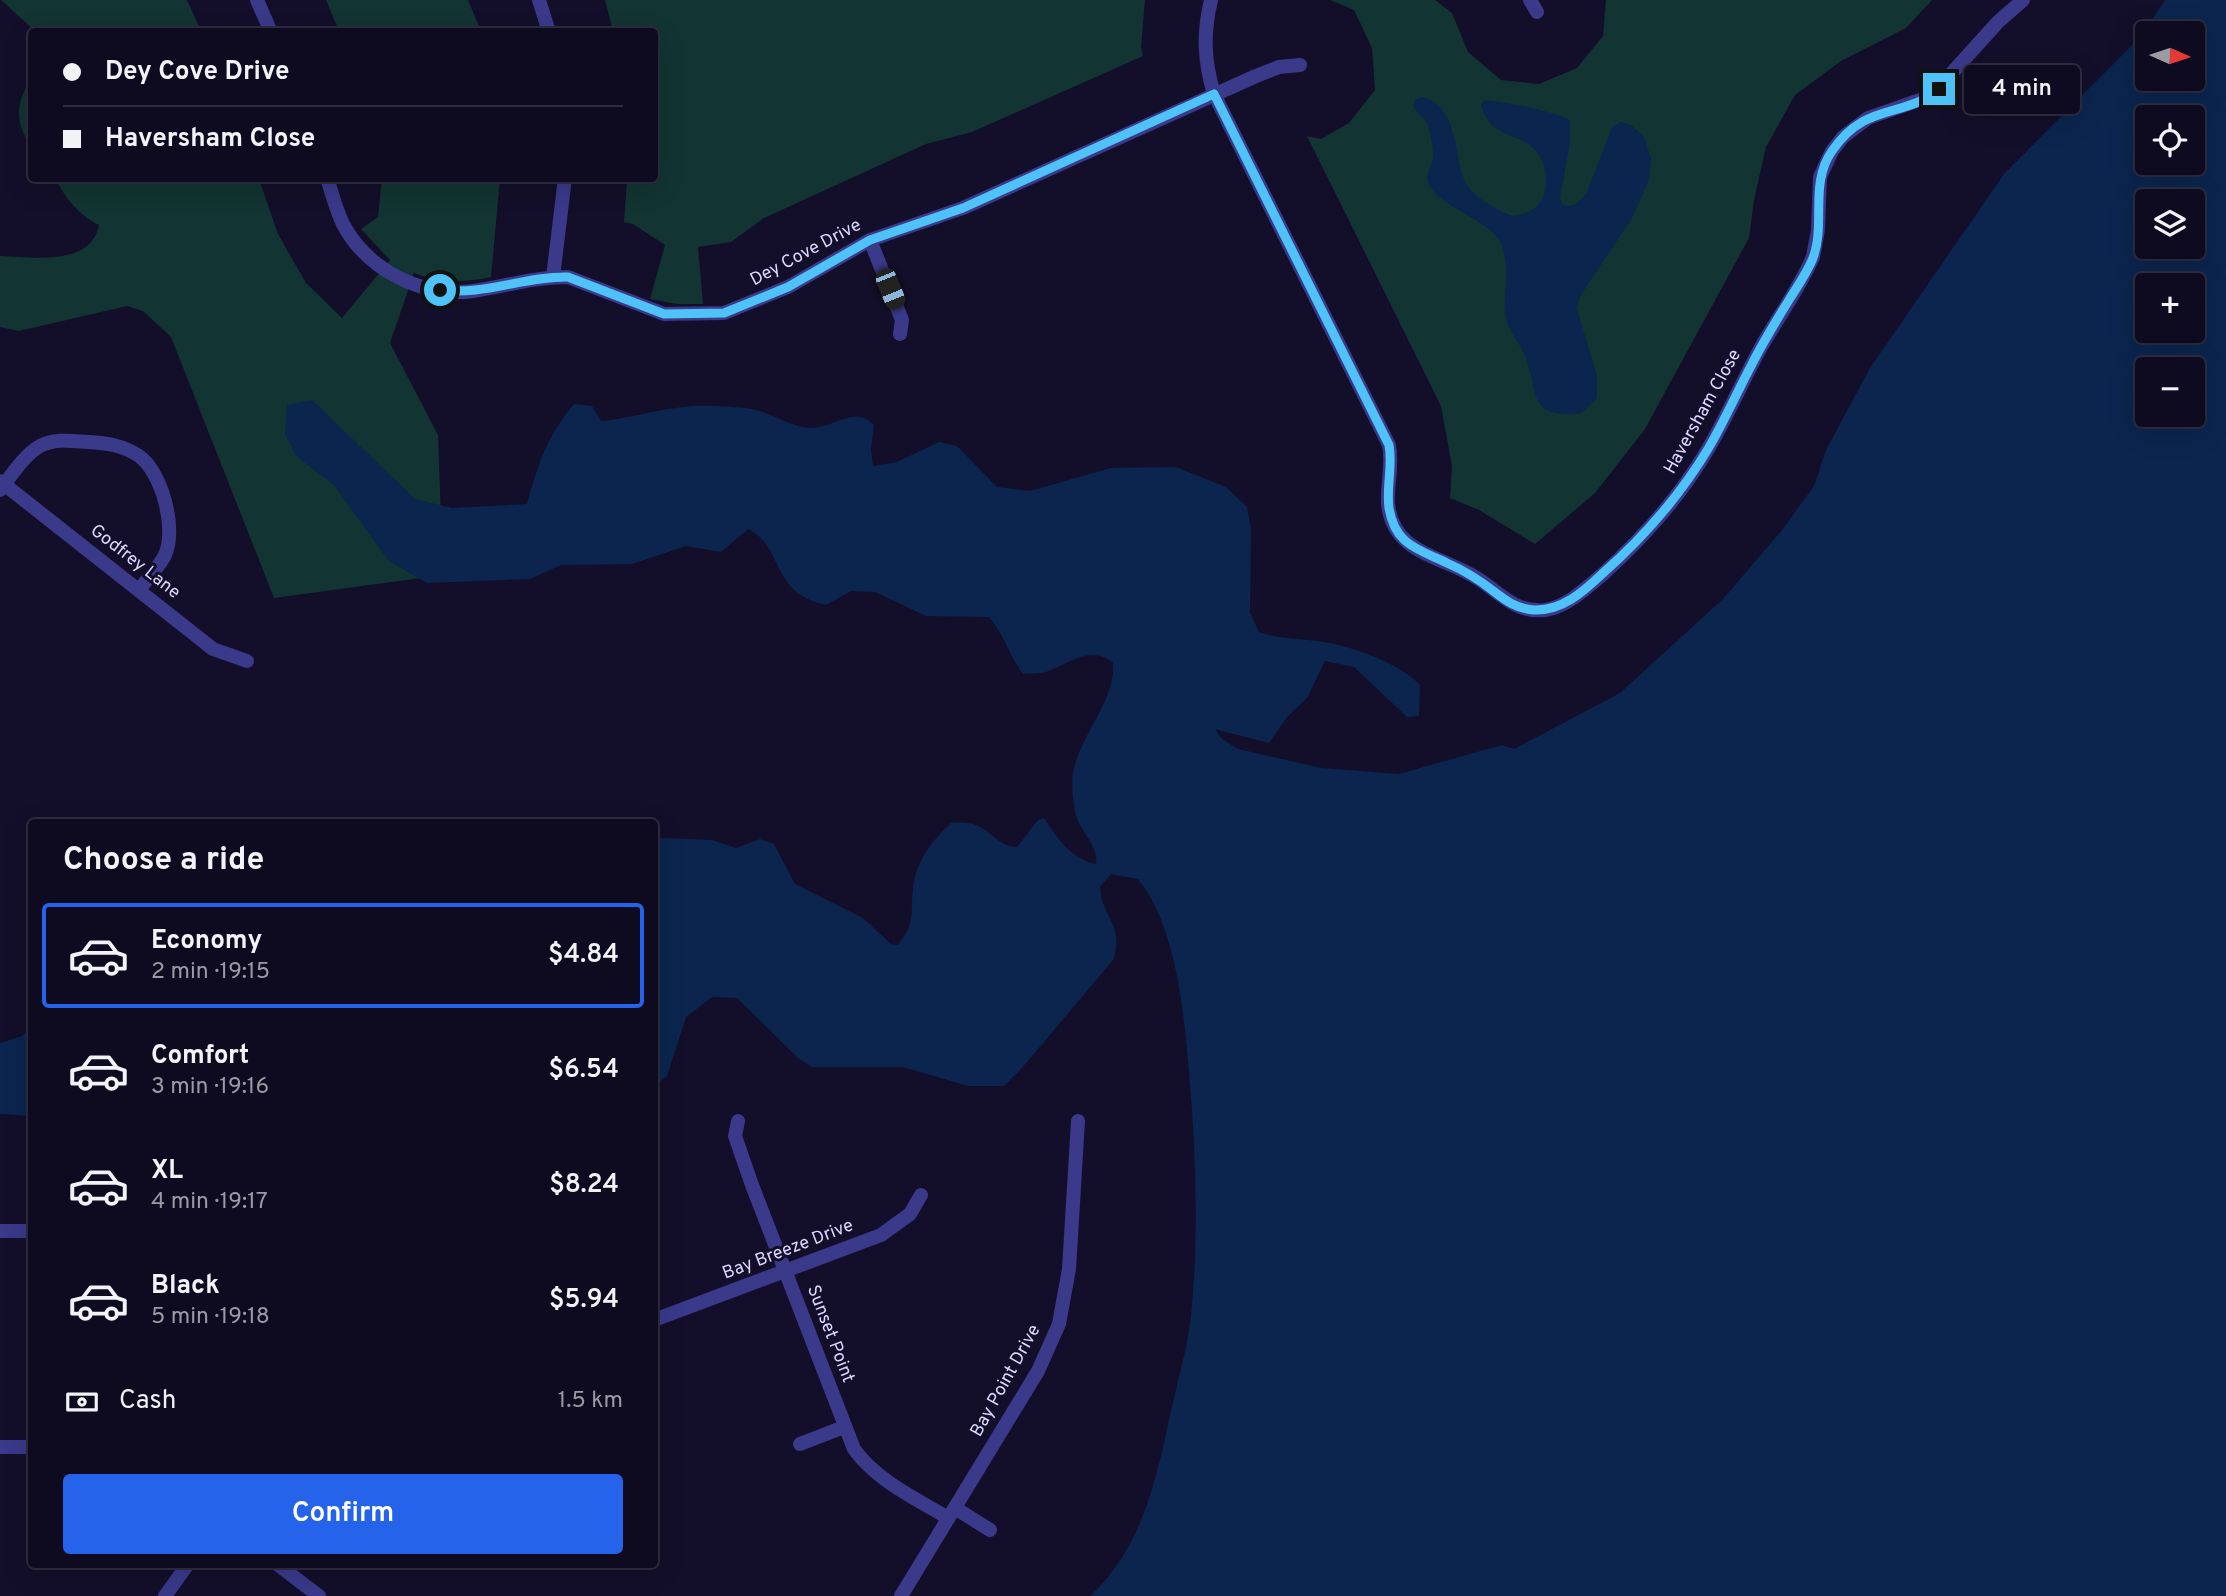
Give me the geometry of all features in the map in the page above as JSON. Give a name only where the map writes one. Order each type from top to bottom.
[{"type":"street","points":[[257,0],[269,28]]},
{"type":"street","points":[[539,0],[548,28]]},
{"type":"street","name":"Haversham Close","points":[[1211,0],[1206,20],[1205,54],[1214,94],[1389,445],[1391,471],[1388,504],[1400,536],[1418,551],[1444,561],[1479,580],[1505,601],[1526,609],[1547,610],[1569,601],[1628,551],[1672,503],[1704,456],[1751,365],[1813,257],[1818,230],[1820,177],[1832,151],[1843,137],[1868,118],[1931,96],[1998,22],[2023,0]]},
{"type":"street","name":"Dey Cove Drive","points":[[329,182],[348,231],[363,251],[397,276],[425,289],[455,292],[568,277],[647,310],[664,314],[724,313],[788,287],[870,240],[963,208],[1279,67],[1300,65]]},
{"type":"street","points":[[553,277],[565,182]]},
{"type":"street","points":[[870,240],[902,320],[900,334]]},
{"type":"street","points":[[2,485],[31,452],[62,440],[112,444],[141,457],[153,471],[170,517],[171,533],[165,555],[139,590]]},
{"type":"street","name":"Godfrey Lane","points":[[2,485],[213,649],[247,661]]},
{"type":"street","name":"Sunset Point","points":[[738,1121],[736,1136],[854,1449],[868,1467],[952,1513],[990,1530]]},
{"type":"street","name":"Bay Point Drive","points":[[901,1596],[1038,1371],[1059,1324],[1069,1269],[1078,1121]]},
{"type":"street","name":"Bay Breeze Drive","points":[[658,1319],[881,1235],[911,1214],[921,1195]]},
{"type":"street","points":[[0,1231],[28,1231]]},
{"type":"street","points":[[800,1444],[844,1427]]},
{"type":"street","points":[[0,1447],[28,1447]]},
{"type":"street","points":[[165,1596],[185,1568]]},
{"type":"street","points":[[282,1568],[319,1596]]},
{"type":"green space","points":[[1,0],[187,0],[200,28],[32,28]]},
{"type":"green space","points":[[326,0],[468,0],[480,28],[338,28]]},
{"type":"green space","points":[[605,0],[1145,0],[1141,47],[1143,56],[972,132],[926,144],[764,218],[731,242],[698,247],[703,304],[677,304],[650,299],[665,245],[633,224],[624,222],[627,182],[658,182],[658,28],[612,28]]},
{"type":"green space","points":[[1330,0],[1435,0],[1452,13],[1468,52],[1501,80],[1539,84],[1577,68],[1603,36],[1606,0],[1932,0],[1906,28],[1841,61],[1795,95],[1766,147],[1749,238],[1645,429],[1595,493],[1535,544],[1479,510],[1450,498],[1452,466],[1441,406],[1307,136],[1321,139],[1349,123],[1375,90],[1372,48],[1354,10]]},
{"type":"green space","points":[[28,85],[28,141],[20,121],[22,96]]},
{"type":"green space","points":[[58,182],[260,182],[278,234],[306,283],[342,318],[390,260],[361,229],[378,217],[382,182],[500,182],[491,277],[452,281],[414,273],[390,343],[438,435],[443,575],[274,598],[171,337],[143,311],[127,306],[19,331],[0,327],[0,256],[58,257],[85,248],[94,238],[99,225],[85,217],[63,193]]},
{"type":"water","points":[[2165,0],[2226,0],[2226,1596],[1090,1596],[1121,1558],[1143,1515],[1164,1444],[1191,1316],[1196,1194],[1187,1049],[1181,997],[1170,945],[1151,898],[1138,879],[1111,874],[1100,887],[1115,930],[1116,948],[1113,960],[1004,1086],[968,1086],[903,1067],[812,1067],[798,1058],[737,998],[712,997],[686,1017],[667,1076],[658,1084],[658,839],[712,840],[736,848],[760,839],[774,844],[795,884],[863,918],[891,944],[898,945],[910,924],[913,888],[921,860],[931,844],[951,823],[974,824],[1000,842],[1017,847],[1038,820],[1044,818],[1072,853],[1096,864],[1093,847],[1076,816],[1072,778],[1077,759],[1109,691],[1113,663],[1096,655],[1088,655],[1046,672],[1023,674],[989,617],[926,616],[875,592],[851,591],[826,605],[808,599],[795,591],[768,547],[748,529],[721,552],[686,546],[632,564],[561,565],[530,579],[427,583],[389,561],[334,485],[296,456],[285,434],[287,405],[312,400],[415,499],[452,508],[527,504],[544,451],[574,404],[592,406],[601,421],[666,409],[702,406],[754,409],[808,428],[859,417],[874,425],[871,449],[873,466],[897,462],[939,442],[957,446],[997,487],[1030,491],[1111,468],[1176,467],[1226,487],[1247,507],[1251,529],[1250,613],[1259,632],[1335,644],[1362,652],[1389,663],[1420,685],[1419,716],[1407,717],[1354,667],[1325,661],[1307,698],[1287,717],[1269,743],[1215,729],[1221,738],[1238,749],[1321,768],[1399,774],[1502,745],[1514,749],[1620,693],[1724,598],[1782,530],[1814,486],[1826,450],[1870,368],[2004,174],[2135,42],[2135,91],[2205,91],[2205,21],[2151,21]]},
{"type":"water","points":[[1421,97],[1432,101],[1447,117],[1465,182],[1489,205],[1512,216],[1537,206],[1546,186],[1545,170],[1543,162],[1528,144],[1491,124],[1481,105],[1484,101],[1528,107],[1570,121],[1570,143],[1560,198],[1562,204],[1570,206],[1576,204],[1587,192],[1612,127],[1620,122],[1629,124],[1643,135],[1651,158],[1649,180],[1632,218],[1580,296],[1577,309],[1597,376],[1597,398],[1582,413],[1552,412],[1538,401],[1525,356],[1506,319],[1506,261],[1501,244],[1488,228],[1438,196],[1428,184],[1427,176],[1433,150],[1426,122],[1413,105],[1415,100]]},
{"type":"water","points":[[28,1030],[28,1116],[0,1114],[0,1043],[22,1036]]},
{"type":"route","points":[[440,290],[471,291],[553,277],[568,277],[647,310],[664,314],[724,313],[788,287],[870,240],[963,208],[1214,94],[1389,445],[1391,471],[1388,504],[1394,526],[1400,536],[1424,555],[1463,570],[1505,601],[1526,609],[1547,610],[1569,601],[1628,551],[1672,503],[1693,473],[1813,257],[1818,230],[1820,177],[1832,151],[1843,137],[1868,118],[1880,112],[1922,101],[1939,89]]}]
